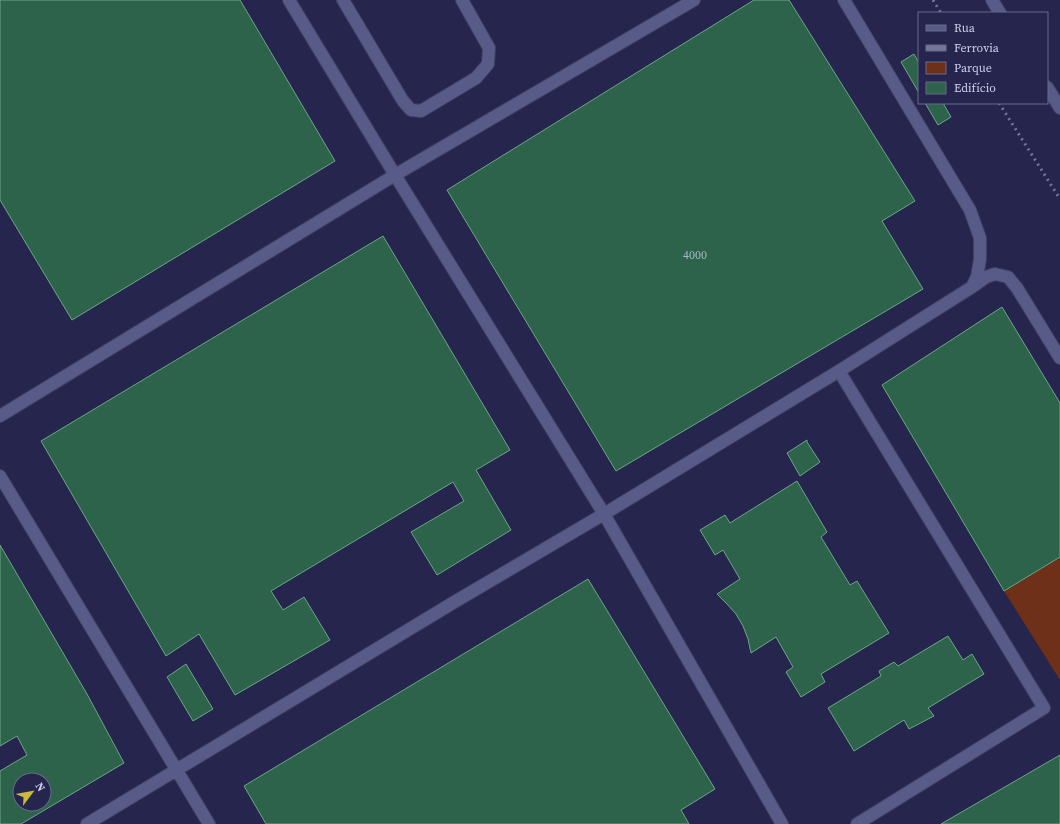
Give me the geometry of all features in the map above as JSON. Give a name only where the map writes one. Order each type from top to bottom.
[{"type":"lane","points":[[289,0],[395,176],[604,514],[782,824]]},
{"type":"lane","points":[[343,0],[403,101],[411,110],[421,111],[476,78],[488,64],[489,48],[462,0]]},
{"type":"lane","points":[[0,416],[395,176],[694,0]]},
{"type":"lane","points":[[844,0],[970,210],[980,238],[980,259],[977,277],[972,287]]},
{"type":"lane","points":[[992,0],[999,12]]},
{"type":"lane","points":[[1048,89],[1060,108]]},
{"type":"lane","points":[[87,824],[840,371],[986,277],[995,274],[1008,277],[1017,288],[1060,358]]},
{"type":"lane","points":[[840,371],[1044,708],[857,824]]},
{"type":"lane","points":[[0,476],[209,824]]},
{"type":"green space","points":[[1060,557],[1060,680],[1004,591]]},
{"type":"building","points":[[0,0],[240,0],[335,161],[72,320],[0,200]]},
{"type":"building","points":[[754,0],[789,0],[915,201],[882,221],[923,289],[616,471],[447,190]]},
{"type":"building","points":[[914,54],[918,61],[918,91],[901,62]]},
{"type":"building","points":[[926,104],[944,104],[951,117],[938,125]]},
{"type":"building","points":[[383,236],[510,450],[476,470],[511,530],[437,575],[411,532],[464,501],[453,482],[271,591],[283,610],[304,597],[330,640],[235,695],[199,634],[166,656],[41,441]]},
{"type":"building","points":[[1002,307],[1060,403],[1060,557],[1004,591],[882,385]]},
{"type":"building","points":[[807,440],[820,462],[800,476],[787,453]]},
{"type":"building","points":[[797,481],[827,532],[821,537],[850,585],[857,581],[889,633],[821,674],[825,682],[801,697],[786,672],[793,667],[776,637],[751,653],[743,626],[736,614],[717,594],[740,579],[723,550],[715,555],[700,530],[725,515],[730,523]]},
{"type":"building","points":[[0,545],[87,694],[124,763],[52,806],[52,772],[12,772],[12,812],[41,812],[21,824],[0,824],[0,771],[27,755],[17,736],[0,746]]},
{"type":"building","points":[[588,579],[715,789],[681,810],[689,824],[266,824],[244,786]]},
{"type":"building","points":[[948,636],[963,660],[972,654],[984,674],[928,708],[934,716],[909,729],[904,720],[854,751],[828,708],[881,676],[879,671],[894,662],[898,666]]},
{"type":"building","points":[[186,664],[213,709],[193,721],[167,677]]},
{"type":"building","points":[[1060,755],[1060,824],[941,824]]},
{"type":"railway","points":[[933,0],[940,12]]},
{"type":"railway","points":[[1000,104],[1060,199]]}]
